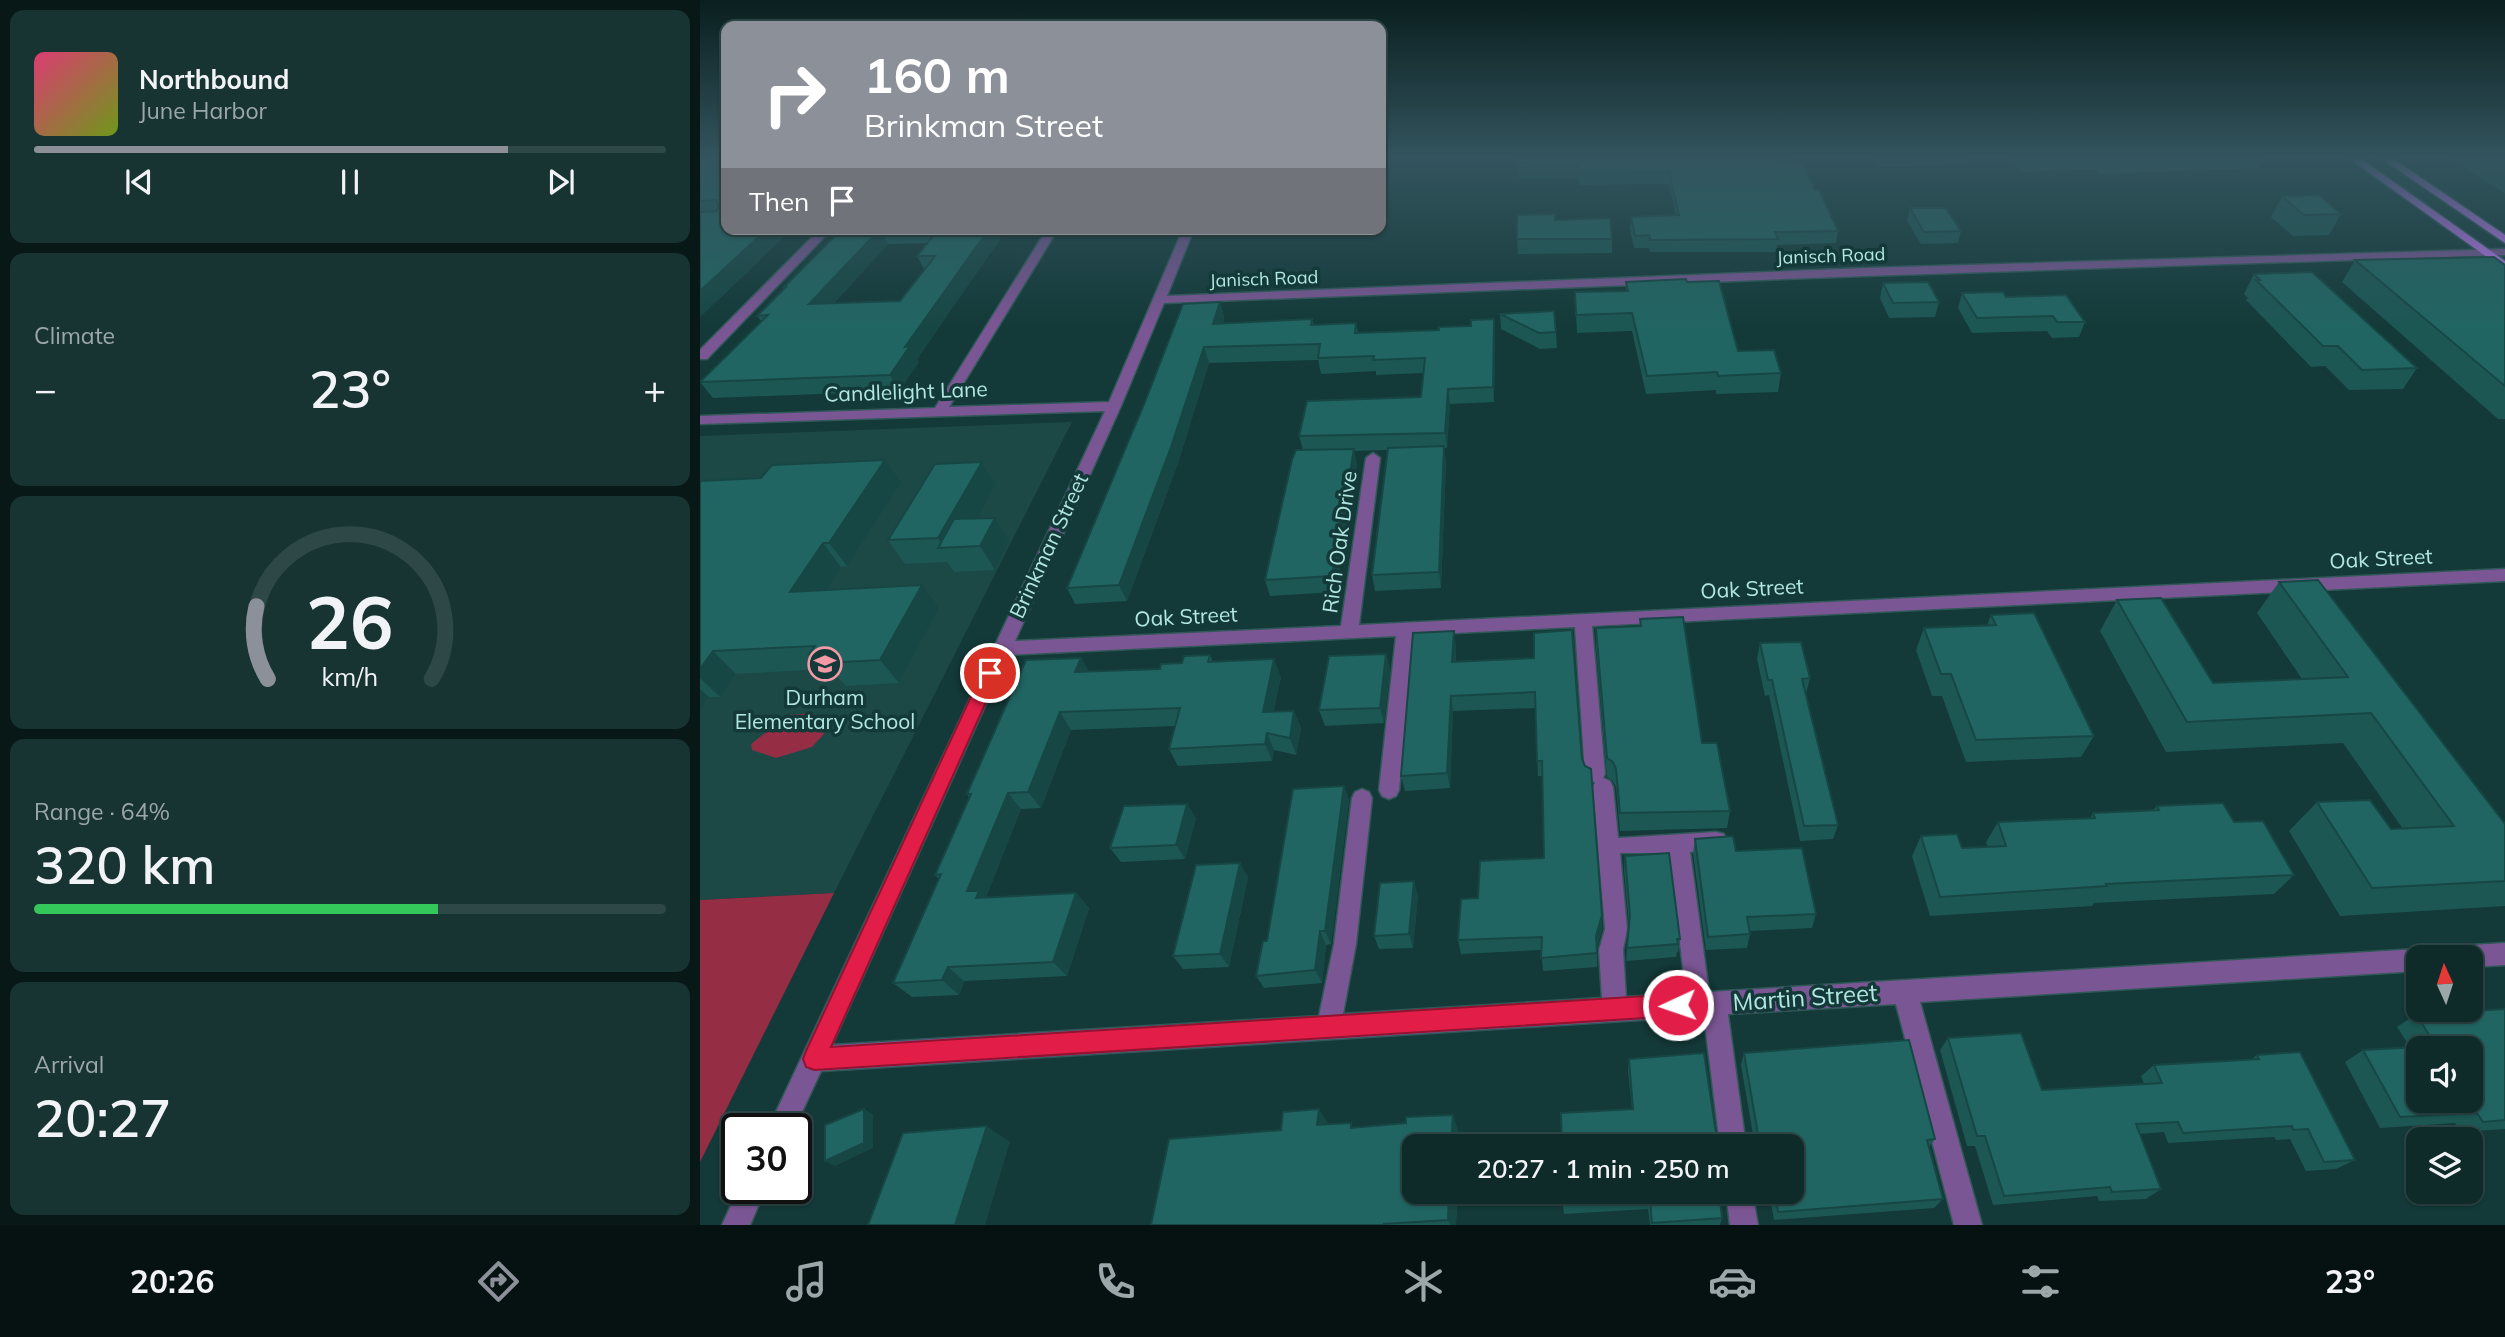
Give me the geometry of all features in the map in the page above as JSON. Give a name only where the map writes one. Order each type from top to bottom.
[{"type":"main road","points":[[2431,213],[2505,266]]},
{"type":"main road","points":[[2466,213],[2505,240]]},
{"type":"street","points":[[702,356],[821,235]]},
{"type":"street","points":[[940,411],[1049,235]]},
{"type":"street","name":"Brinkman Street","points":[[789,1113],[1114,406],[1186,235]]},
{"type":"street","name":"Janisch Road","points":[[1158,300],[1865,272],[2505,252]]},
{"type":"street","name":"Candlelight Lane","points":[[700,420],[1114,406]]},
{"type":"street","name":"Rich Oak Drive","points":[[1349,632],[1373,458]]},
{"type":"street","name":"Oak Street","points":[[1001,649],[2505,575]]},
{"type":"street","points":[[1583,620],[1616,929],[1611,950],[1615,1009]]},
{"type":"street","points":[[1389,790],[1406,629]]},
{"type":"street","points":[[1329,1027],[1345,944],[1362,798]]},
{"type":"street","points":[[1626,845],[1727,840]]},
{"type":"street","points":[[1678,843],[1731,1134]]},
{"type":"street","points":[[2483,955],[2505,954]]},
{"type":"street","name":"Martin Street","points":[[814,1059],[2406,961]]},
{"type":"street","points":[[1905,992],[1968,1225]]},
{"type":"street","points":[[736,1225],[746,1204]]},
{"type":"street","points":[[1741,1204],[1744,1225]]},
{"type":"shaded area","name":"Durham Elementary School","points":[[1072,422],[834,893],[700,900],[700,436]]},
{"type":"shaded area","points":[[813,713],[824,734],[812,747],[776,758],[752,750],[751,744],[788,715]]},
{"type":"shaded area","points":[[834,893],[724,1113],[721,1113],[721,1120],[700,1162],[700,900]]},
{"type":"building","points":[[700,213],[721,213],[721,235],[761,235],[700,291]]},
{"type":"building","points":[[1830,213],[1838,231],[1775,232],[1778,239],[1650,240],[1649,235],[1635,236],[1631,217]]},
{"type":"building","points":[[1913,213],[1949,213],[1961,231],[1924,232]]},
{"type":"building","points":[[2302,213],[2341,214],[2304,215]]},
{"type":"building","points":[[1555,214],[1555,220],[1610,218],[1612,239],[1517,239],[1517,215]]},
{"type":"building","points":[[836,235],[874,235],[809,304],[900,301],[935,256],[917,256],[934,235],[985,235],[905,347],[910,346],[890,375],[700,382],[768,315],[757,316]]},
{"type":"building","points":[[2494,257],[2505,265],[2505,386],[2355,260]]},
{"type":"building","points":[[2312,272],[2417,368],[2362,370],[2338,346],[2323,346],[2256,280],[2260,280],[2254,274]]},
{"type":"building","points":[[1686,279],[1687,282],[1719,281],[1738,351],[1774,350],[1781,373],[1718,376],[1717,372],[1647,376],[1632,313],[1576,315],[1575,292],[1628,291],[1626,282]]},
{"type":"building","points":[[1928,282],[1939,302],[1893,303],[1883,283]]},
{"type":"building","points":[[2003,292],[2006,297],[2066,295],[2085,322],[2057,322],[2053,316],[1977,318],[1962,293]]},
{"type":"building","points":[[1220,302],[1213,324],[1312,319],[1311,325],[1356,323],[1355,333],[1439,330],[1439,327],[1471,326],[1471,320],[1494,319],[1493,387],[1448,389],[1445,433],[1299,436],[1307,401],[1421,397],[1425,358],[1318,358],[1320,344],[1204,347],[1171,447],[1119,585],[1067,588],[1183,304]]},
{"type":"building","points":[[1554,311],[1556,332],[1539,333],[1500,314]]},
{"type":"building","points":[[1444,446],[1439,572],[1372,575],[1388,448]]},
{"type":"building","points":[[1354,449],[1332,576],[1265,580],[1296,450]]},
{"type":"building","points":[[885,460],[829,543],[823,543],[790,592],[922,585],[880,660],[825,663],[831,653],[809,654],[815,646],[713,651],[700,669],[700,481],[761,478],[772,465]]},
{"type":"building","points":[[982,462],[938,538],[888,540],[935,464]]},
{"type":"building","points":[[995,518],[980,546],[938,548],[954,519]]},
{"type":"building","points":[[2318,580],[2505,824],[2505,881],[2372,888],[2317,802],[2370,800],[2391,829],[2454,826],[2371,713],[2187,722],[2117,600],[2161,598],[2213,683],[2348,677],[2279,582]]},
{"type":"building","points":[[2034,613],[2094,736],[1976,740],[1951,674],[1941,674],[1924,628],[1996,625],[1991,615]]},
{"type":"building","points":[[1683,617],[1702,743],[1717,743],[1730,811],[1620,813],[1616,769],[1613,762],[1607,758],[1596,628],[1641,626],[1640,619]]},
{"type":"building","points":[[1572,630],[1582,759],[1585,766],[1591,769],[1602,915],[1596,936],[1597,953],[1541,958],[1542,937],[1458,940],[1461,899],[1478,898],[1480,861],[1544,858],[1542,761],[1537,761],[1535,692],[1451,696],[1447,773],[1401,776],[1413,633],[1454,631],[1452,662],[1534,658],[1534,633]]},
{"type":"building","points":[[1801,642],[1810,678],[1802,679],[1838,825],[1804,826],[1772,680],[1768,680],[1760,643]]},
{"type":"building","points":[[1386,654],[1380,708],[1319,710],[1329,656]]},
{"type":"building","points":[[1210,655],[1208,662],[1274,659],[1263,712],[1294,711],[1290,738],[1267,733],[1265,744],[1169,749],[1180,708],[1060,712],[1028,792],[1008,793],[967,891],[979,891],[976,898],[1076,893],[1053,962],[948,967],[942,980],[893,983],[941,874],[935,875],[971,794],[967,794],[1026,660],[1081,658],[1075,672],[1160,669],[1161,664],[1182,663],[1184,656]]},
{"type":"building","points":[[1344,786],[1325,931],[1320,931],[1315,970],[1256,976],[1263,941],[1267,941],[1293,789]]},
{"type":"building","points":[[2223,803],[2234,822],[2263,821],[2294,875],[2106,884],[2107,886],[1940,897],[1921,836],[1957,834],[1962,848],[2006,846],[1998,822],[2095,818],[2093,813]]},
{"type":"building","points":[[1187,804],[1176,845],[1110,848],[1124,806]]},
{"type":"building","points":[[1733,836],[1736,851],[1802,848],[1816,914],[1747,917],[1750,934],[1708,937],[1695,839]]},
{"type":"building","points":[[1669,853],[1680,939],[1677,939],[1678,944],[1627,948],[1630,915],[1625,856]]},
{"type":"building","points":[[1240,863],[1220,954],[1173,956],[1196,865]]},
{"type":"building","points":[[1414,881],[1409,934],[1374,936],[1380,883]]},
{"type":"building","points":[[2505,1009],[2505,1120],[2483,1122],[2477,1113],[2483,1113],[2483,1036],[2430,1036],[2421,1022],[2483,1022],[2483,1010]]},
{"type":"building","points":[[2021,1033],[2042,1090],[2162,1083],[2154,1065],[2259,1059],[2257,1055],[2300,1052],[2355,1160],[2324,1162],[2308,1129],[2293,1130],[2292,1126],[2183,1133],[2178,1122],[2136,1124],[2161,1189],[2112,1192],[2110,1187],[2004,1196],[1985,1136],[1977,1136],[1948,1038]]},
{"type":"building","points":[[1909,1040],[1935,1139],[1927,1140],[1943,1199],[1778,1212],[1777,1204],[1804,1204],[1804,1134],[1758,1134],[1744,1053]]},
{"type":"building","points":[[2406,1048],[2406,1113],[2477,1113],[2400,1117],[2363,1050]]},
{"type":"building","points":[[1704,1053],[1716,1134],[1562,1134],[1561,1113],[1633,1109],[1629,1059]]},
{"type":"building","points":[[864,1109],[864,1143],[825,1161],[825,1125]]},
{"type":"building","points":[[1319,1109],[1317,1125],[1351,1123],[1351,1128],[1406,1123],[1406,1117],[1453,1115],[1452,1134],[1402,1134],[1402,1204],[1449,1204],[1448,1220],[1384,1225],[1151,1225],[1169,1139],[1281,1130],[1283,1112]]},
{"type":"building","points":[[987,1126],[955,1225],[868,1225],[903,1133]]},
{"type":"building","points":[[1650,1204],[1720,1204],[1722,1218],[1652,1223]]},
{"type":"place","name":"Durham Elementary School","points":[[825,664]]},
{"type":"route","points":[[990,673],[814,1059],[1678,1005]]}]
